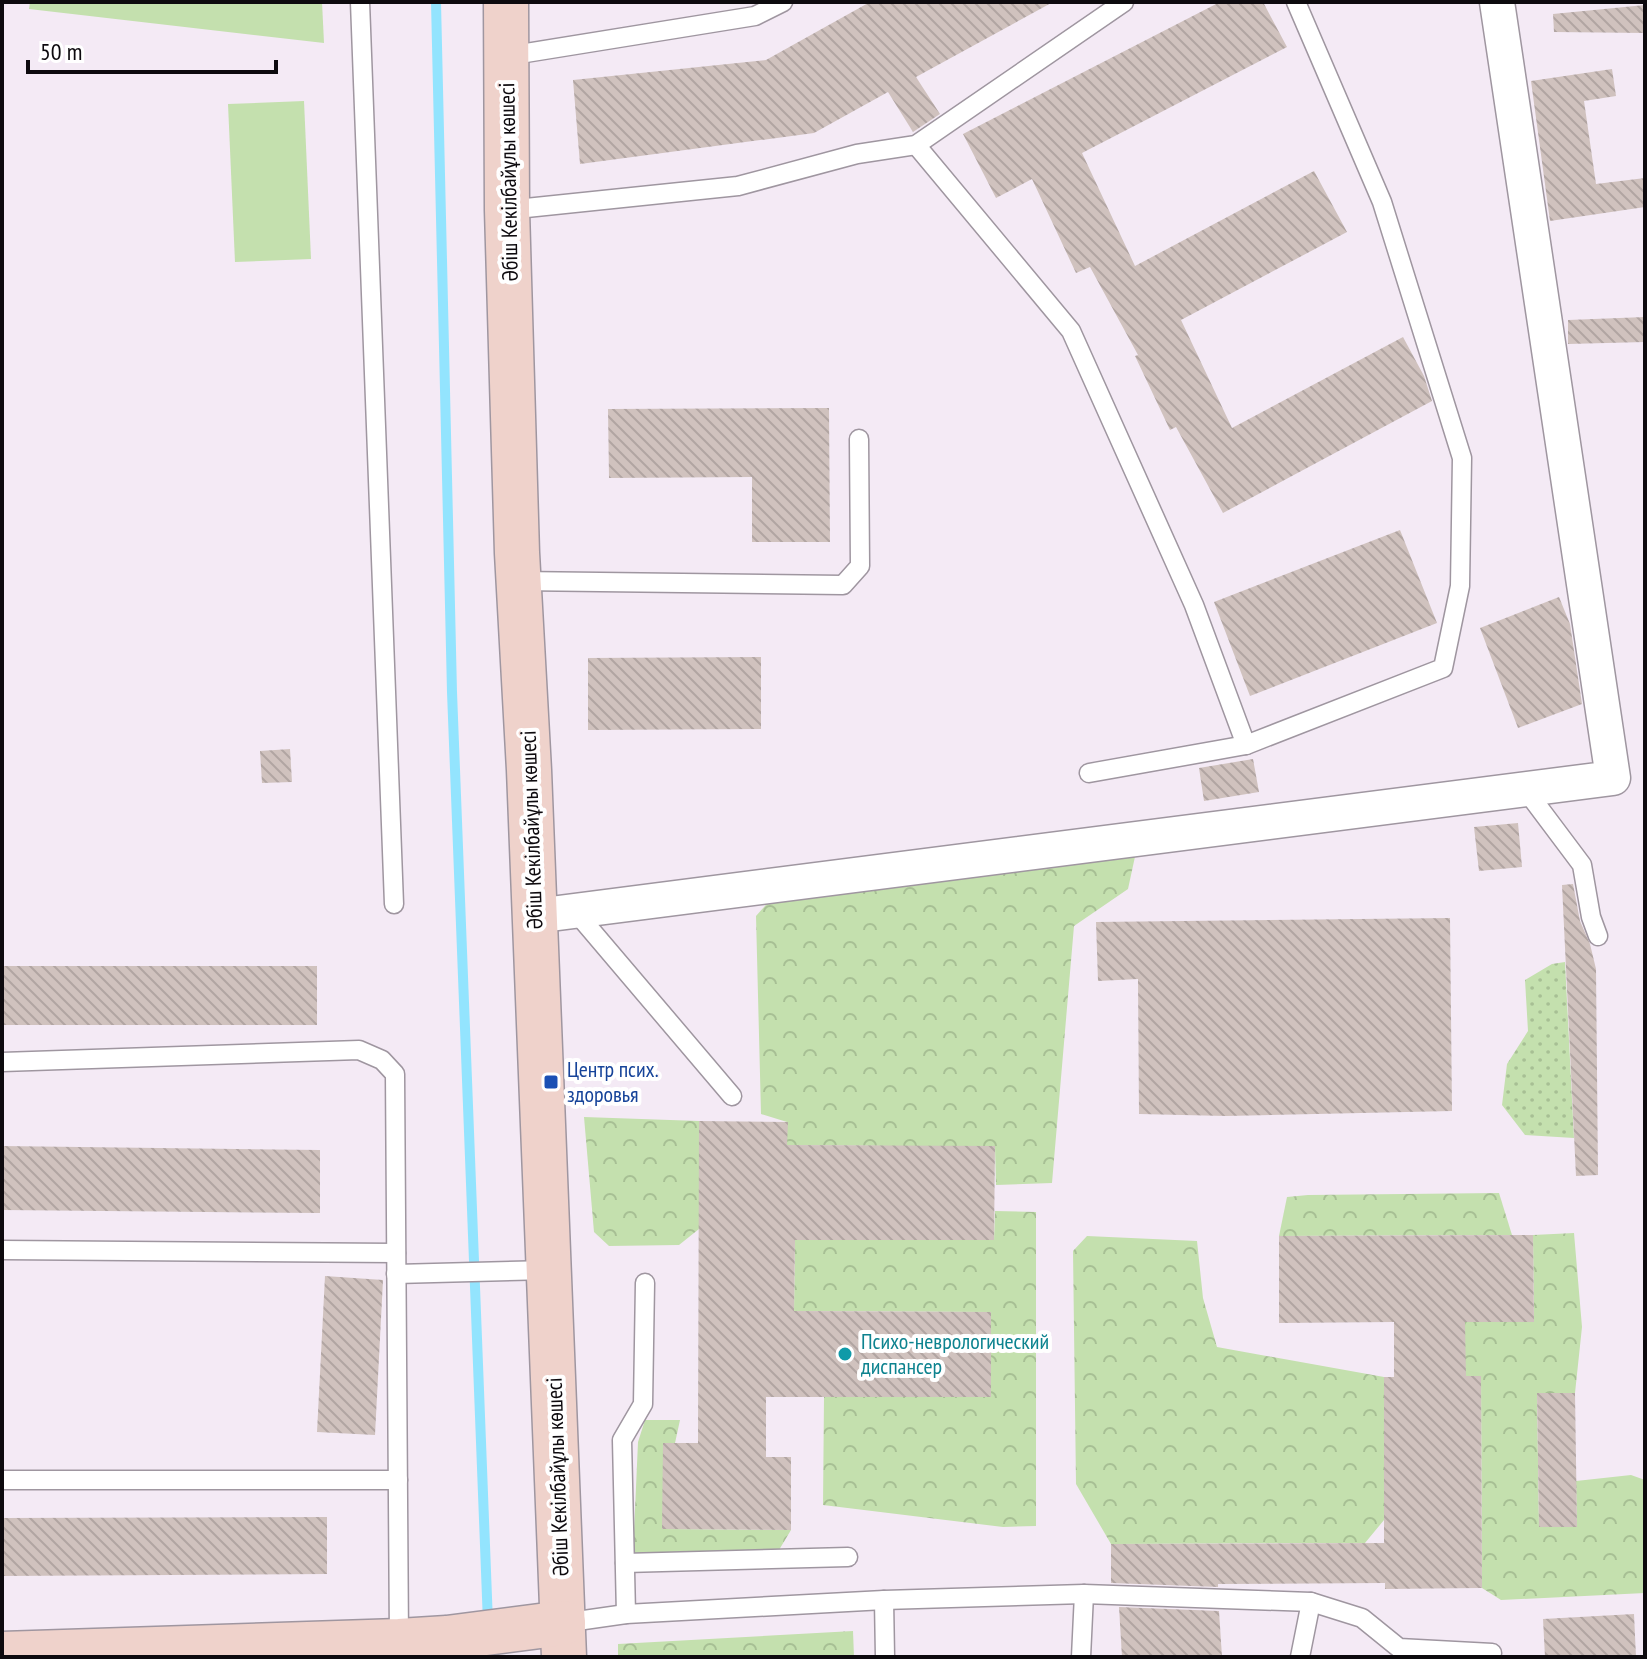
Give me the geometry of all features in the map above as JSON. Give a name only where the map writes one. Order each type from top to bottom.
[{"type":"street","name":"Әбіш Кекілбайұлы көшесі","points":[[506,2],[507,210],[518,581],[554,913],[542,1270],[563,1640]]},
{"type":"street","points":[[554,913],[1613,778],[1497,2]]},
{"type":"street","points":[[2,1654],[399,1641],[488,1632],[563,1640]]},
{"type":"lane","points":[[360,2],[394,904]]},
{"type":"lane","points":[[507,56],[755,16],[783,2]]},
{"type":"lane","points":[[1089,773],[1246,745],[1443,668],[1460,586],[1462,458],[1382,202],[1296,2]]},
{"type":"lane","points":[[507,210],[738,186],[857,154],[916,145],[1109,5]]},
{"type":"lane","points":[[916,145],[1071,331],[1194,605],[1246,745]]},
{"type":"lane","points":[[518,581],[843,585],[860,566],[859,439]]},
{"type":"lane","points":[[1525,789],[1582,865],[1591,917],[1598,936]]},
{"type":"lane","points":[[554,913],[732,1096]]},
{"type":"lane","points":[[2,1062],[359,1050],[382,1060],[395,1074],[399,1641]]},
{"type":"lane","points":[[2,1250],[396,1253]]},
{"type":"lane","points":[[396,1274],[542,1270]]},
{"type":"lane","points":[[626,1614],[622,1440],[643,1404],[645,1283]]},
{"type":"lane","points":[[2,1480],[398,1480]]},
{"type":"lane","points":[[625,1563],[848,1557]]},
{"type":"lane","points":[[563,1640],[626,1614],[884,1600],[1084,1594],[1311,1602],[1362,1618],[1399,1648],[1492,1653]]},
{"type":"lane","points":[[1081,1657],[1084,1594]]},
{"type":"lane","points":[[884,1600],[885,1657]]},
{"type":"lane","points":[[1300,1657],[1311,1602]]},
{"type":"green space","points":[[30,2],[322,2],[324,43],[29,9]]},
{"type":"green space","points":[[304,101],[311,259],[235,262],[228,104]]},
{"type":"green space","points":[[1136,852],[1128,889],[1074,926],[1052,1183],[996,1185],[995,1147],[787,1145],[787,1122],[761,1114],[756,916],[774,896]]},
{"type":"green space","points":[[1565,962],[1574,1138],[1525,1135],[1502,1105],[1507,1064],[1528,1031],[1525,980],[1552,964]]},
{"type":"green space","points":[[584,1117],[699,1121],[699,1229],[679,1245],[609,1246],[594,1232]]},
{"type":"green space","points":[[1499,1193],[1512,1235],[1279,1236],[1287,1197]]},
{"type":"green space","points":[[995,1211],[1036,1212],[1036,1526],[1003,1527],[823,1505],[824,1397],[991,1397],[991,1312],[794,1311],[795,1240],[994,1240]]},
{"type":"green space","points":[[1574,1233],[1582,1327],[1575,1393],[1537,1394],[1539,1527],[1577,1527],[1576,1481],[1631,1475],[1645,1480],[1645,1593],[1501,1600],[1482,1588],[1481,1376],[1465,1376],[1465,1322],[1534,1322],[1533,1235]]},
{"type":"green space","points":[[1087,1236],[1197,1241],[1203,1298],[1217,1347],[1384,1377],[1384,1520],[1365,1543],[1111,1544],[1076,1484],[1073,1251]]},
{"type":"green space","points":[[645,1420],[680,1420],[675,1443],[663,1444],[663,1529],[791,1530],[779,1550],[633,1555],[638,1442]]},
{"type":"green space","points":[[853,1631],[854,1657],[618,1657],[618,1644]]},
{"type":"building","points":[[870,2],[1053,2],[916,77],[940,114],[913,132],[888,92],[814,133],[580,164],[573,80],[766,60]]},
{"type":"building","points":[[1220,2],[1263,2],[1287,47],[1082,153],[1135,266],[1314,171],[1347,232],[1181,320],[1232,428],[1403,337],[1424,376],[1432,401],[1223,513],[1176,427],[1170,430],[1135,356],[1138,355],[1090,267],[1076,273],[1032,179],[996,198],[963,134]]},
{"type":"building","points":[[1645,5],[1645,33],[1554,32],[1553,14]]},
{"type":"building","points":[[1612,69],[1616,96],[1584,101],[1596,184],[1645,178],[1645,207],[1550,221],[1531,81]]},
{"type":"building","points":[[1645,317],[1645,342],[1568,344],[1568,320]]},
{"type":"building","points":[[829,408],[830,542],[752,542],[752,477],[609,478],[608,409]]},
{"type":"building","points":[[1400,530],[1437,623],[1250,696],[1214,602]]},
{"type":"building","points":[[1559,597],[1570,624],[1582,704],[1518,728],[1480,628]]},
{"type":"building","points":[[761,657],[761,729],[588,730],[588,658]]},
{"type":"building","points":[[290,749],[292,782],[262,783],[260,751]]},
{"type":"building","points":[[1253,759],[1259,792],[1204,801],[1199,768]]},
{"type":"building","points":[[1518,823],[1522,867],[1479,871],[1474,827]]},
{"type":"building","points":[[1573,884],[1580,921],[1596,969],[1598,1175],[1576,1176],[1562,885]]},
{"type":"building","points":[[1450,918],[1452,1111],[1226,1116],[1139,1114],[1138,979],[1098,981],[1096,922]]},
{"type":"building","points":[[2,966],[317,966],[317,1025],[2,1025]]},
{"type":"building","name":"Психо-неврологический диспансер","points":[[699,1121],[788,1122],[787,1145],[995,1146],[994,1240],[795,1240],[794,1311],[991,1312],[991,1397],[766,1397],[766,1457],[791,1457],[791,1530],[662,1529],[663,1443],[698,1443]]},
{"type":"building","points":[[2,1146],[320,1150],[320,1213],[2,1210]]},
{"type":"building","points":[[1533,1235],[1534,1322],[1465,1322],[1466,1376],[1481,1376],[1482,1588],[1385,1589],[1385,1583],[1218,1584],[1218,1587],[1111,1583],[1111,1544],[1384,1543],[1384,1377],[1394,1377],[1394,1322],[1279,1323],[1279,1236]]},
{"type":"building","points":[[325,1276],[383,1280],[375,1435],[317,1432]]},
{"type":"building","points":[[1537,1393],[1575,1393],[1577,1527],[1539,1527]]},
{"type":"building","points":[[327,1517],[327,1574],[2,1576],[2,1518]]},
{"type":"building","points":[[1119,1607],[1219,1611],[1222,1657],[1122,1657]]},
{"type":"building","points":[[1634,1614],[1636,1657],[1545,1657],[1543,1619]]},
{"type":"waterway","points":[[436,2],[452,692],[488,1623]]},
{"type":"place","name":"Центр псих. здоровья","points":[[551,1082]]},
{"type":"place","name":"Психо-неврологический диспансер","points":[[845,1354]]}]
